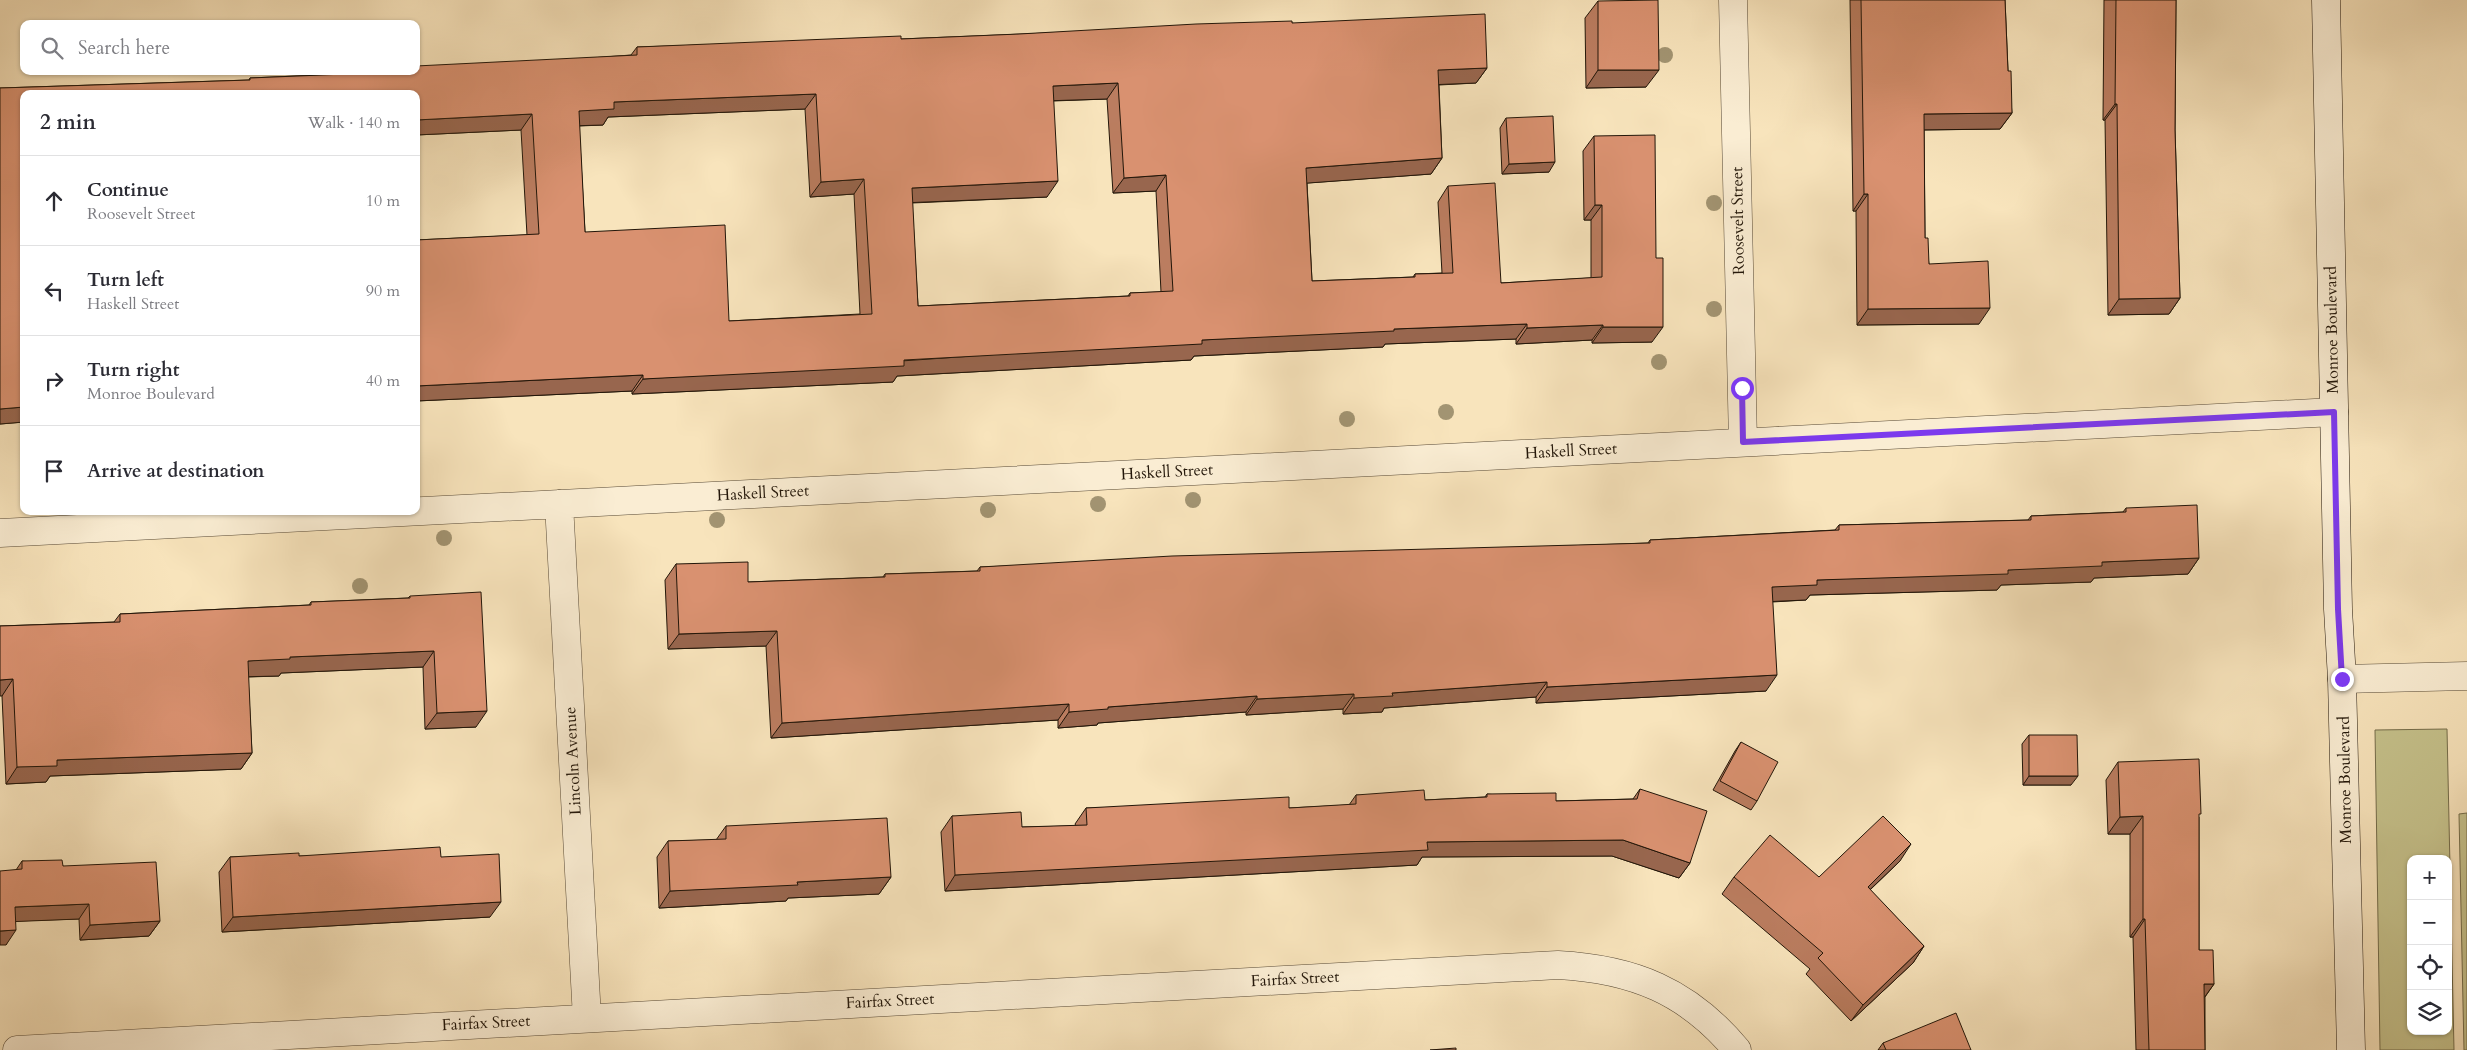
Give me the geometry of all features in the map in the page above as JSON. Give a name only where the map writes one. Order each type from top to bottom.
[{"type":"street","name":"Roosevelt Street","points":[[1733,0],[1743,442]]},
{"type":"street","name":"Monroe Boulevard","points":[[2326,0],[2338,609],[2342,679],[2351,1050]]},
{"type":"street","name":"Haskell Street","points":[[420,511],[2334,412]]},
{"type":"street","name":"Lincoln Avenue","points":[[559,504],[587,1018]]},
{"type":"street","name":"Haskell Street","points":[[0,534],[354,515]]},
{"type":"street","points":[[2342,679],[2467,676]]},
{"type":"street","name":"Fairfax Street","points":[[17,1050],[1558,965],[1592,967],[1632,976],[1679,997],[1719,1029],[1737,1050]]},
{"type":"shaded area","points":[[2447,729],[2450,855],[2407,855],[2407,1035],[2452,1035],[2452,958],[2454,1050],[2380,1050],[2375,730]]},
{"type":"shaded area","points":[[2467,813],[2467,1050],[2464,1050],[2459,814]]},
{"type":"building","points":[[1658,0],[1659,70],[1598,70],[1598,1]]},
{"type":"building","points":[[1861,0],[2005,0],[2008,71],[2011,71],[2012,113],[1924,114],[1925,238],[1928,238],[1929,264],[1988,261],[1990,308],[1868,309],[1868,194],[1864,194]]},
{"type":"building","points":[[2116,0],[2176,0],[2175,130],[2180,298],[2119,299],[2117,104],[2115,104]]},
{"type":"building","points":[[1485,14],[1487,68],[1438,70],[1442,158],[1306,168],[1312,281],[1415,277],[1415,274],[1453,273],[1448,186],[1495,183],[1501,283],[1602,277],[1602,205],[1595,205],[1594,136],[1655,135],[1656,258],[1663,258],[1663,327],[1603,327],[1603,325],[1527,328],[1527,324],[1394,329],[1394,331],[1202,340],[1202,344],[904,360],[904,366],[643,379],[643,375],[420,386],[420,240],[539,234],[532,114],[420,120],[420,90],[20,90],[20,407],[0,409],[0,88],[250,80],[250,78],[321,75],[420,75],[420,66],[637,55],[637,47],[901,36],[901,39],[1292,21],[1292,23]],"holes":[[[1118,83],[1124,178],[1166,175],[1173,291],[1130,293],[1130,296],[918,306],[912,188],[1058,181],[1053,86]],[[816,94],[821,182],[864,179],[872,314],[729,321],[725,225],[585,232],[579,111],[614,109],[614,102]]]},
{"type":"building","points":[[1553,116],[1555,162],[1509,164],[1506,118]]},
{"type":"building","points":[[2197,505],[2199,558],[2102,562],[2102,566],[2008,570],[2008,574],[1817,580],[1817,585],[1772,587],[1777,675],[1547,687],[1547,682],[1392,693],[1393,696],[1354,698],[1354,694],[1257,699],[1257,696],[1108,707],[1108,709],[1069,712],[1069,704],[782,723],[777,631],[679,634],[676,564],[748,562],[748,582],[885,577],[885,574],[980,571],[980,567],[1172,556],[1650,543],[1650,540],[1839,530],[1839,525],[2031,520],[2031,516],[2126,512],[2126,508]]},
{"type":"building","points":[[481,592],[487,711],[437,713],[434,651],[290,657],[290,659],[248,661],[252,753],[57,760],[57,766],[17,767],[13,679],[0,680],[0,626],[120,622],[120,614],[311,605],[311,602],[410,598],[410,596]]},
{"type":"building","points":[[2029,735],[2077,735],[2078,776],[2029,776]]},
{"type":"building","points":[[1741,742],[1778,762],[1757,801],[1720,781]]},
{"type":"building","points":[[2199,759],[2201,814],[2199,814],[2199,950],[2213,950],[2214,984],[2204,984],[2205,1050],[2149,1050],[2145,919],[2143,919],[2143,816],[2120,817],[2118,762]]},
{"type":"building","points":[[1640,789],[1707,811],[1690,863],[1623,840],[1427,842],[1428,850],[955,875],[952,816],[1021,812],[1022,827],[1087,825],[1086,808],[1289,797],[1289,808],[1356,804],[1356,795],[1424,790],[1425,800],[1487,797],[1487,794],[1556,793],[1556,801],[1637,799]]},
{"type":"building","points":[[1883,816],[1911,844],[1868,887],[1924,946],[1863,1005],[1818,958],[1823,953],[1734,877],[1770,835],[1819,877]]},
{"type":"building","points":[[887,818],[891,877],[797,882],[798,885],[670,891],[668,841],[726,839],[726,826]]},
{"type":"building","points":[[440,847],[441,857],[499,854],[501,902],[233,917],[230,857],[299,853],[299,856]]},
{"type":"building","points":[[62,860],[63,866],[156,862],[160,921],[90,925],[89,904],[15,907],[16,930],[0,931],[0,871],[22,869],[22,861]]},
{"type":"building","points":[[1956,1013],[1971,1050],[1886,1050],[1883,1043]]},
{"type":"building","points":[[1456,1048],[1456,1050],[1430,1050]]},
{"type":"route","points":[[1742,388],[1743,442],[2334,412],[2338,609],[2342,679]]}]
